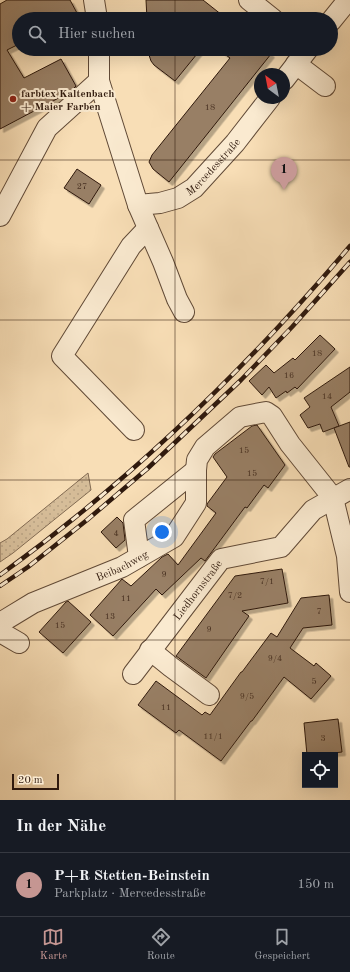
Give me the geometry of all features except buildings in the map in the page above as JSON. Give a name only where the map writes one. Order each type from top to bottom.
[{"type":"street","points":[[94,0],[96,12]]},
{"type":"street","points":[[249,0],[264,12]]},
{"type":"street","points":[[338,12],[348,0]]},
{"type":"street","points":[[99,56],[99,81],[138,205],[163,262],[177,299],[184,312]]},
{"type":"street","points":[[290,72],[302,57],[325,86]]},
{"type":"street","points":[[0,216],[47,128],[99,81]]},
{"type":"street","name":"Mercedesstraße","points":[[138,205],[160,203],[178,198],[194,188],[235,143],[265,104]]},
{"type":"street","points":[[134,430],[62,356],[131,246],[148,228]]},
{"type":"street","name":"Beibachweg","points":[[0,623],[33,603],[122,567],[174,537],[196,503],[197,460],[205,447],[240,417],[266,412],[272,416],[290,444],[342,494]]},
{"type":"street","points":[[139,557],[134,520],[196,470]]},
{"type":"street","points":[[342,494],[350,592]]},
{"type":"street","name":"Liedhornstraße","points":[[133,674],[221,559],[280,547],[313,510],[342,494]]},
{"type":"street","points":[[0,632],[19,643]]},
{"type":"street","points":[[150,650],[170,667],[209,695]]},
{"type":"shaded area","points":[[88,473],[91,490],[0,562],[0,543],[7,539]]},
{"type":"railway","points":[[0,575],[95,501],[141,462],[185,421],[270,336],[350,246]]},
{"type":"railway","points":[[0,586],[28,567],[87,520],[147,469],[241,380],[292,327],[350,262]]},
{"type":"place","name":"farbtex Kaltenbach + Maier Farben","points":[[13,99]]},
{"type":"place","name":"P+R Stetten-Beinstein","points":[[284,190]]}]
